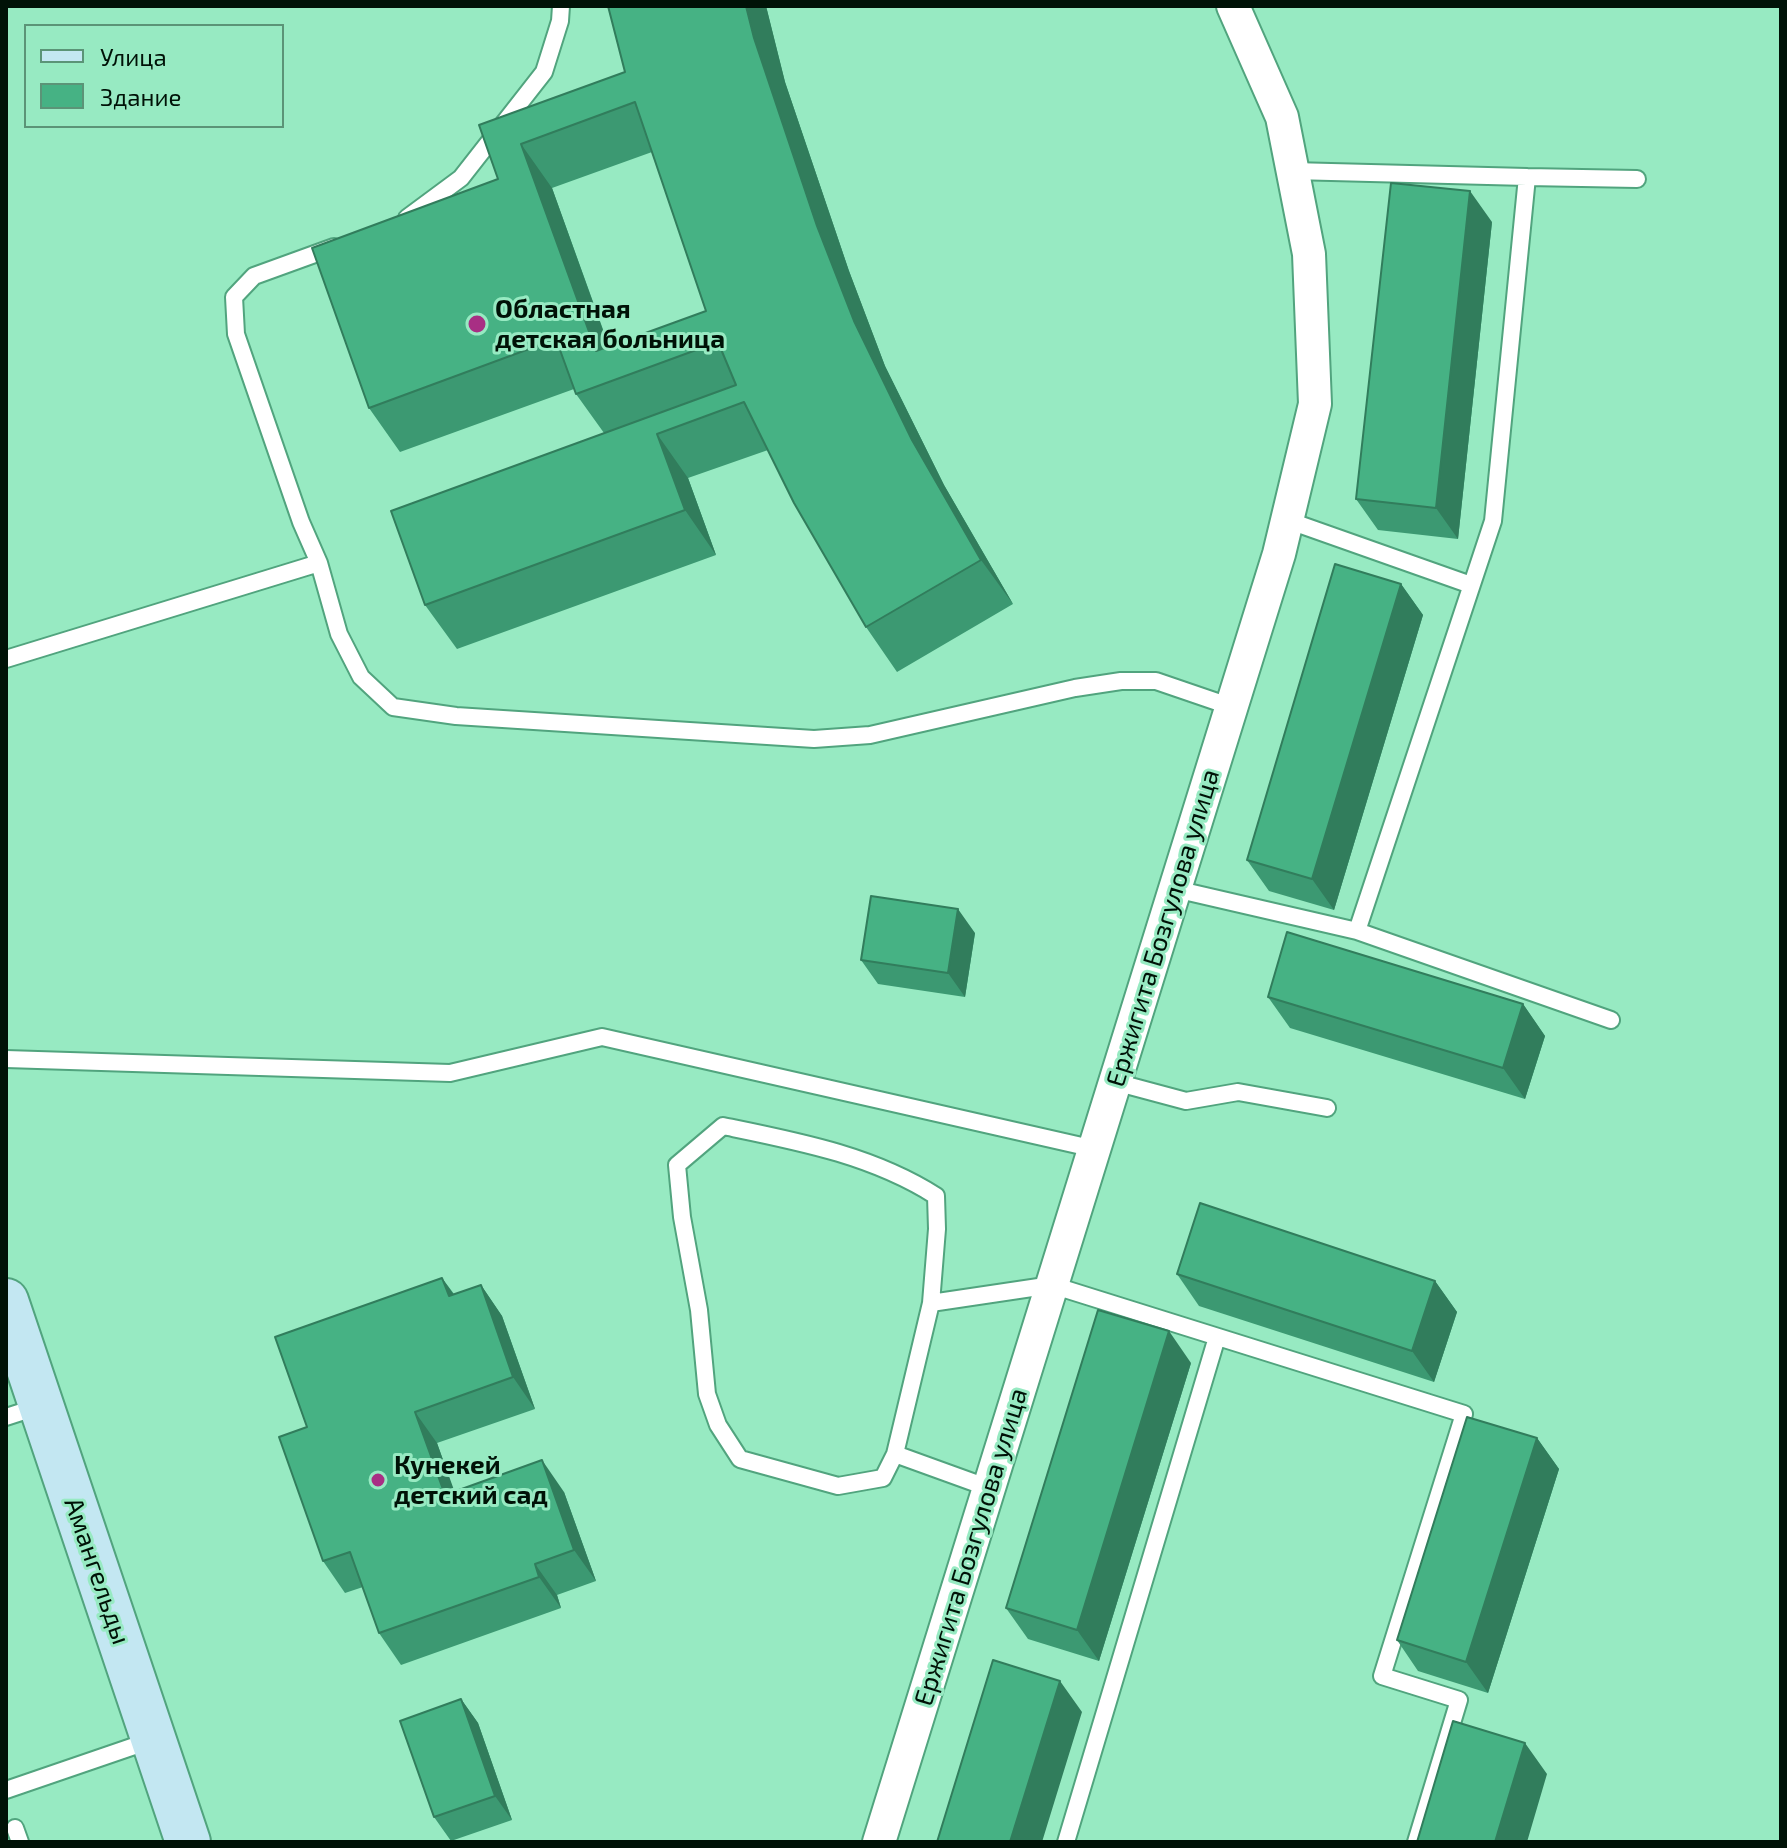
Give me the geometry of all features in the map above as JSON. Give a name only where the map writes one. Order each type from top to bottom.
[{"type":"main road","name":"Амангельды","points":[[6,1301],[24,1411],[154,1740],[188,1842]]},
{"type":"street","name":"Ержигита Бозгулова улица","points":[[879,1842],[1279,554],[1315,404],[1309,254],[1282,117],[1238,8]]},
{"type":"lane","points":[[394,224],[407,218],[461,178],[535,84],[544,72],[560,21],[561,6]]},
{"type":"lane","points":[[1292,171],[1637,179]]},
{"type":"lane","points":[[1357,931],[1493,521],[1527,177]]},
{"type":"lane","points":[[354,240],[254,276],[234,297],[236,334],[301,522],[319,563],[339,634],[361,677],[393,707],[456,716],[814,739],[870,735],[1075,688],[1121,681],[1156,681],[1232,707]]},
{"type":"lane","points":[[1287,520],[1471,585]]},
{"type":"lane","points":[[6,659],[319,563]]},
{"type":"lane","points":[[1175,889],[1357,931],[1611,1020]]},
{"type":"lane","points":[[6,1059],[450,1073],[602,1037],[1095,1149]]},
{"type":"lane","points":[[1115,1082],[1186,1101],[1238,1092],[1327,1108]]},
{"type":"lane","points":[[723,1126],[828,1148],[914,1181],[936,1196],[937,1229],[931,1303],[895,1454],[883,1478],[838,1486],[740,1459],[718,1425],[707,1394],[699,1310],[682,1217],[677,1165],[723,1126]]},
{"type":"lane","points":[[931,1303],[1052,1285],[1464,1414],[1382,1676],[1459,1700],[1416,1842]]},
{"type":"lane","points":[[1066,1842],[1217,1337]]},
{"type":"lane","points":[[895,1454],[989,1488]]},
{"type":"lane","points":[[6,1790],[154,1740]]},
{"type":"building","name":"Областная детская больница","points":[[608,6],[746,6],[817,226],[854,321],[912,440],[981,560],[866,627],[794,503],[744,402],[657,434],[685,510],[425,605],[391,511],[736,385],[718,342],[576,394],[556,339],[369,408],[312,248],[498,179],[479,125],[625,72]],"holes":[[[635,102],[706,311],[596,351],[521,144]]]},
{"type":"building","points":[[1391,183],[1470,191],[1436,508],[1356,499]]},
{"type":"building","points":[[1335,564],[1401,584],[1312,879],[1247,860]]},
{"type":"building","points":[[871,896],[958,909],[948,973],[861,960]]},
{"type":"building","points":[[1287,932],[1523,1004],[1503,1068],[1268,997]]},
{"type":"building","points":[[1200,1203],[1435,1281],[1412,1351],[1177,1274]]},
{"type":"building","name":"Кунекей детский сад","points":[[442,1278],[449,1296],[481,1285],[513,1377],[415,1412],[445,1495],[542,1460],[574,1550],[535,1564],[539,1577],[379,1633],[350,1552],[323,1561],[279,1437],[307,1427],[275,1337]]},
{"type":"building","points":[[1098,1310],[1169,1331],[1077,1630],[1006,1608]]},
{"type":"building","points":[[1467,1417],[1537,1438],[1466,1662],[1397,1640]]},
{"type":"building","points":[[993,1660],[1060,1681],[1010,1842],[937,1842]]},
{"type":"building","points":[[461,1699],[495,1796],[434,1817],[400,1721]]},
{"type":"building","points":[[1453,1721],[1525,1743],[1495,1842],[1417,1842]]},
{"type":"place","name":"Областная детская больница","points":[[477,324]]},
{"type":"place","name":"Кунекей детский сад","points":[[378,1480]]}]
